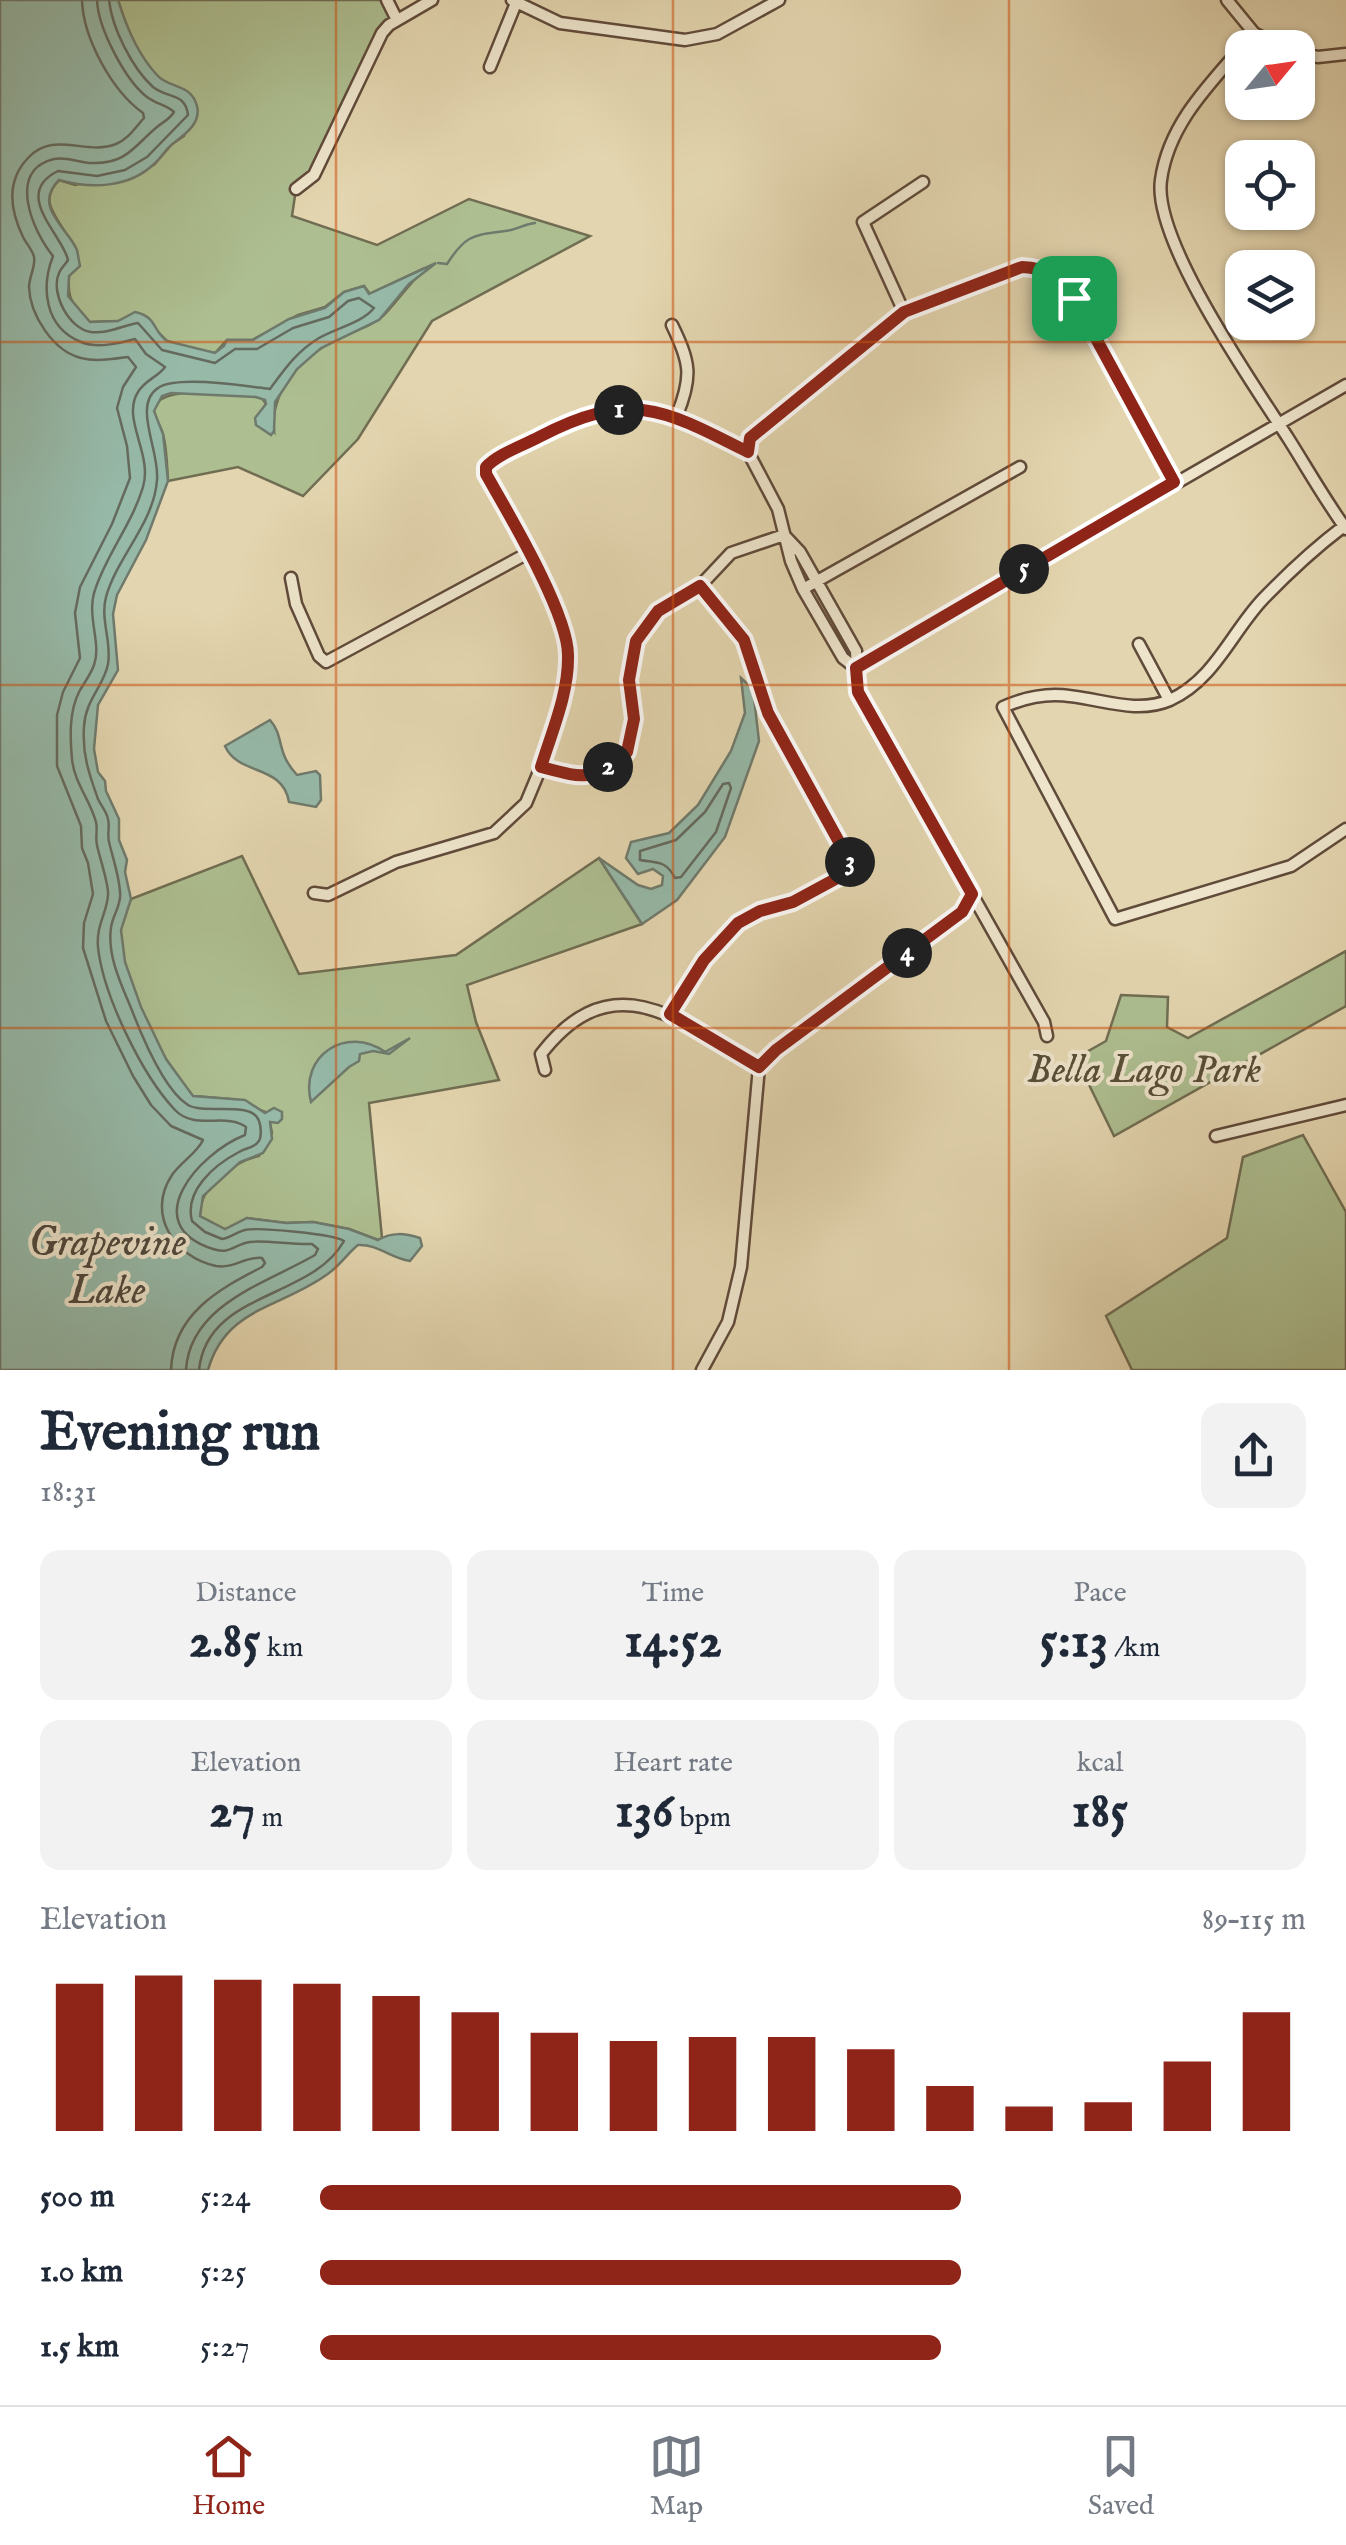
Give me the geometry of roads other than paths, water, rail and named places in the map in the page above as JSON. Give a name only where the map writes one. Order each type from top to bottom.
[{"type":"street","points":[[387,0],[397,20]]},
{"type":"street","points":[[296,189],[314,175],[382,33],[432,0]]},
{"type":"street","points":[[490,67],[514,1],[560,23],[686,40],[717,34],[779,0]]},
{"type":"street","points":[[1227,0],[1251,30]]},
{"type":"street","points":[[1315,56],[1346,54]]},
{"type":"street","points":[[1225,69],[1172,137],[1160,194],[1176,248],[1278,423],[1345,528],[1320,544],[1261,601],[1207,676],[1169,700],[1140,707],[1055,695],[1024,699],[1003,707],[1115,919],[1291,866],[1346,829]]},
{"type":"street","points":[[904,312],[863,222],[923,182]]},
{"type":"street","points":[[748,452],[750,438],[904,312],[1022,267],[1040,268],[1058,278],[1074,298],[1174,482]]},
{"type":"street","points":[[672,325],[689,360],[688,378],[676,416]]},
{"type":"street","points":[[856,668],[1346,384]]},
{"type":"street","points":[[314,894],[328,895],[396,862],[494,833],[526,803],[567,680],[569,651],[560,616],[486,474],[490,462],[590,413],[640,409],[676,416],[748,452],[778,509],[803,588],[843,658],[856,668]]},
{"type":"street","points":[[803,588],[1020,467]]},
{"type":"street","points":[[784,535],[800,552],[856,651],[858,692],[1044,1022],[1048,1036]]},
{"type":"street","points":[[541,767],[578,776],[600,774],[627,752],[634,719],[629,680],[636,641],[658,611],[700,586],[731,553],[784,535]]},
{"type":"street","points":[[291,578],[296,604],[319,656],[326,662],[528,553]]},
{"type":"street","points":[[670,1014],[704,960],[738,923],[760,911],[793,902],[854,869],[768,713],[744,640],[700,586]]},
{"type":"street","points":[[1140,644],[1169,700]]},
{"type":"street","points":[[702,1370],[726,1328],[738,1280],[759,1067],[776,1050],[962,912],[972,894]]},
{"type":"street","points":[[545,1070],[542,1054],[559,1031],[584,1012],[628,1003],[670,1014],[759,1067]]},
{"type":"street","points":[[1216,1136],[1346,1105]]},
{"type":"water","name":"Grapevine Lake","points":[[0,0],[118,0],[133,40],[150,67],[162,79],[190,93],[197,106],[192,127],[144,172],[109,184],[59,180],[52,190],[50,208],[73,242],[80,266],[69,276],[68,296],[90,322],[118,321],[135,312],[148,317],[167,341],[215,353],[227,340],[253,340],[289,319],[325,308],[344,292],[364,286],[369,294],[436,263],[409,284],[379,320],[321,348],[297,369],[275,402],[271,435],[256,425],[255,418],[266,404],[256,397],[171,393],[162,396],[154,411],[163,434],[168,481],[146,540],[117,595],[113,614],[118,670],[98,705],[94,749],[98,772],[119,819],[119,840],[127,860],[125,872],[131,899],[121,930],[125,962],[166,1059],[193,1096],[245,1100],[265,1113],[274,1108],[282,1112],[278,1123],[270,1122],[272,1139],[263,1153],[240,1162],[203,1196],[200,1216],[225,1229],[247,1218],[313,1222],[378,1240],[409,1235],[420,1238],[422,1246],[410,1261],[358,1245],[311,1285],[242,1320],[216,1349],[208,1370],[0,1370]]},
{"type":"water","points":[[741,678],[753,689],[759,741],[725,837],[677,900],[642,924],[599,858],[638,885],[651,889],[662,885],[663,876],[653,869],[638,874],[626,858],[631,842],[669,833],[698,805],[731,751],[745,713]]},
{"type":"water","points":[[270,720],[297,775],[316,771],[320,775],[321,800],[316,807],[289,802],[278,781],[240,762],[225,746]]},
{"type":"water","points":[[410,1038],[389,1054],[360,1054],[359,1061],[311,1102],[312,1071],[329,1049],[356,1042],[385,1052]]},
{"type":"waterway","points":[[438,263],[447,264],[474,237],[535,223]]},
{"type":"park label","name":"Bella Lago Park","points":[[1144,1068]]}]
